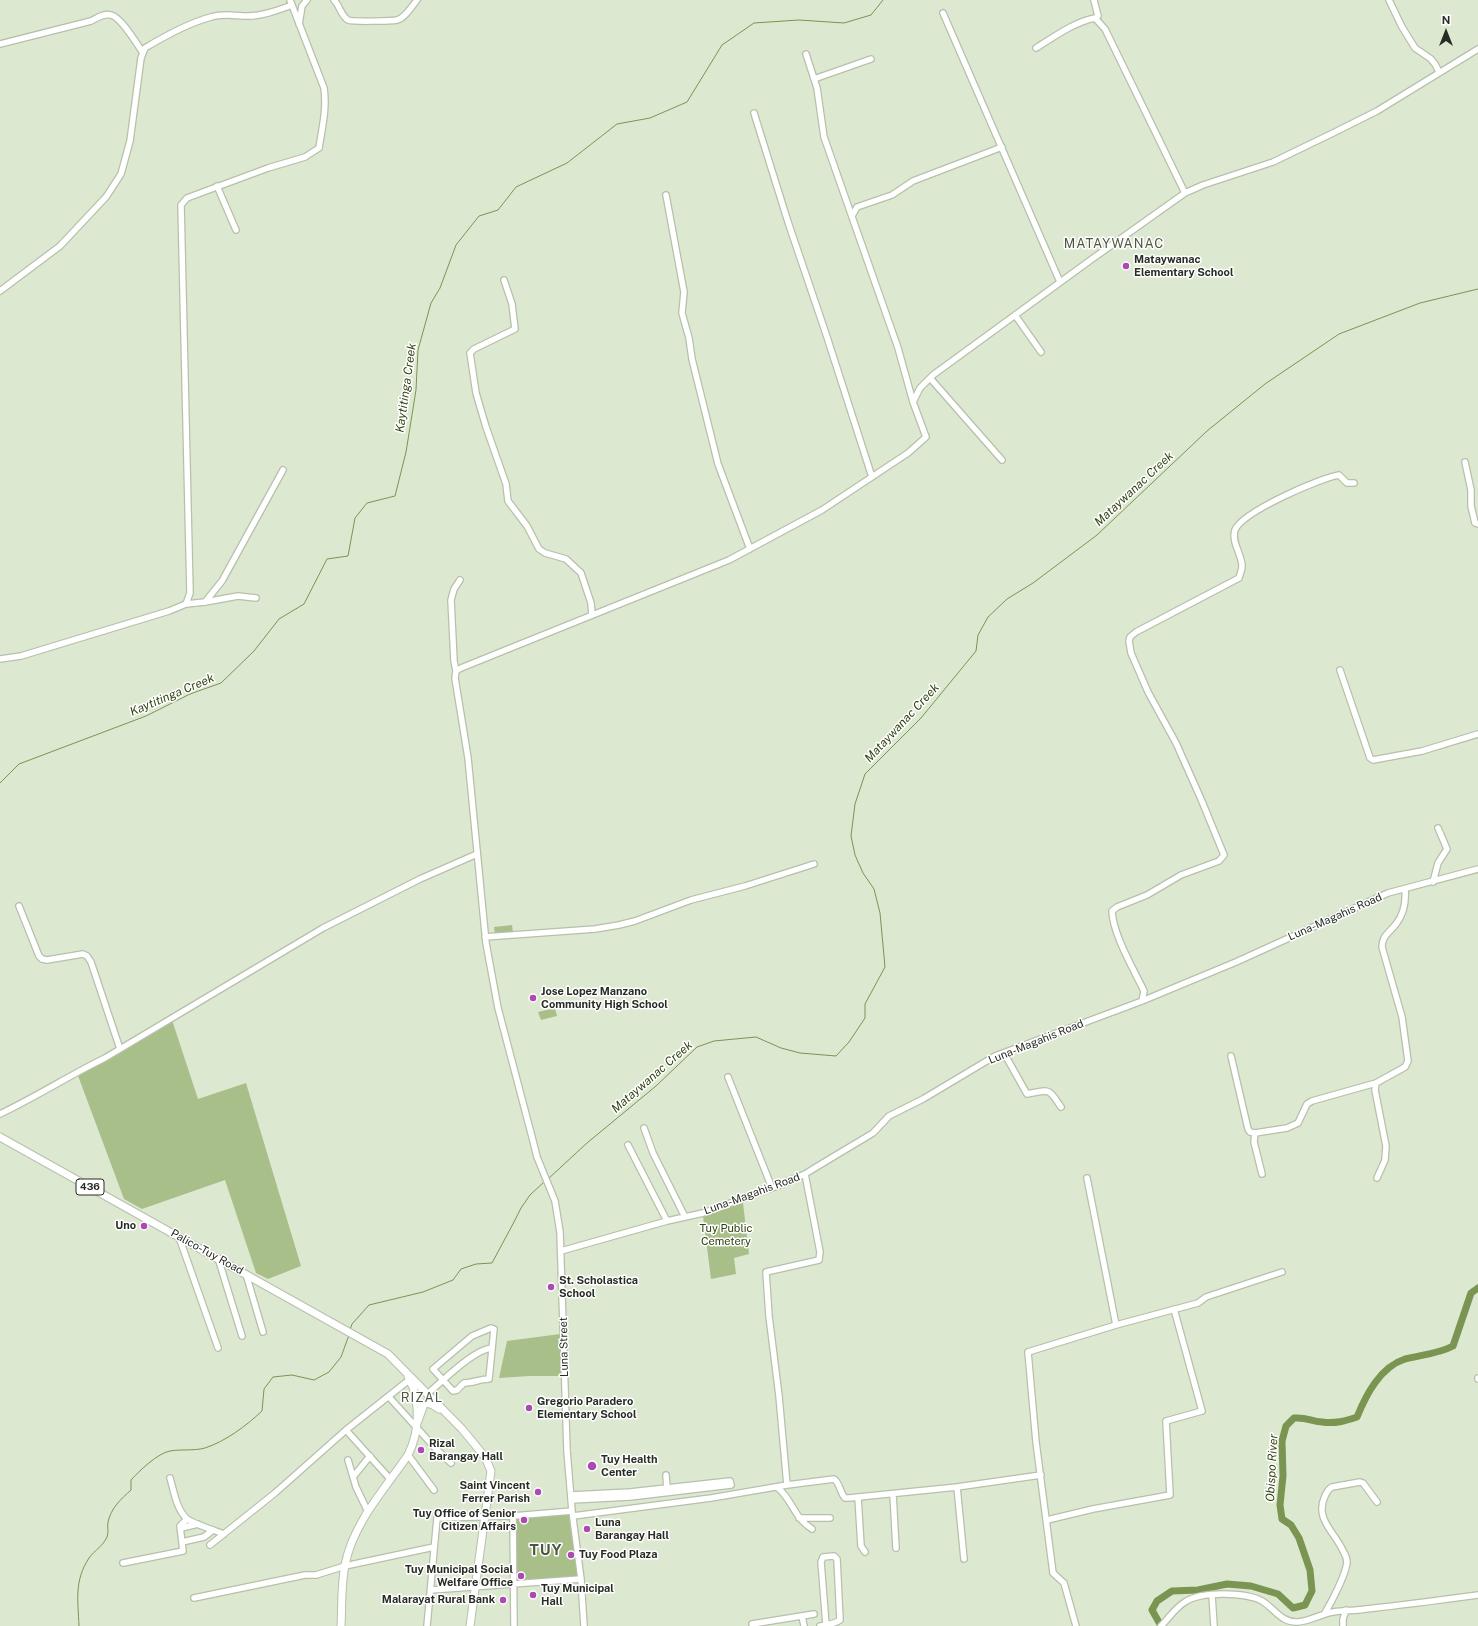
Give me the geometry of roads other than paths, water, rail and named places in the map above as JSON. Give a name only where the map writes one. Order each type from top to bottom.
[{"type":"main road","name":"Palico-Tuy Road","points":[[0,1137],[388,1354],[427,1394]]},
{"type":"main road","name":"Palico-Tuy Road","points":[[409,1377],[416,1400],[418,1425]]},
{"type":"main road","points":[[341,1626],[345,1566],[358,1529],[368,1512],[408,1455],[414,1443],[418,1425],[428,1399],[427,1394],[419,1393],[416,1400]]},
{"type":"main road","name":"436","points":[[427,1394],[447,1413],[485,1457],[491,1471],[486,1517],[470,1626]]},
{"type":"main road","name":"436","points":[[416,1400],[420,1404],[437,1407],[460,1433],[466,1436]]},
{"type":"street","points":[[299,24],[302,6],[307,0]]},
{"type":"street","points":[[334,0],[339,4],[344,17],[352,22],[398,20],[417,0]]},
{"type":"street","points":[[1036,48],[1061,33],[1098,16],[1094,0]]},
{"type":"street","points":[[1389,0],[1402,27],[1415,48],[1431,59],[1439,72]]},
{"type":"street","points":[[0,291],[60,246],[106,197],[121,174],[130,141],[145,48],[163,37],[212,16],[230,14],[248,16],[270,13],[291,2],[324,88],[326,100],[319,148],[305,157],[268,168],[187,198],[181,205],[190,593],[186,604]]},
{"type":"street","points":[[943,13],[979,99],[1002,147],[1060,282]]},
{"type":"street","points":[[0,44],[91,21],[104,15],[112,15],[119,19],[143,53]]},
{"type":"street","points":[[1095,18],[1105,29],[1185,193]]},
{"type":"street","points":[[913,402],[920,388],[930,378],[1060,282],[1185,193],[1203,185],[1272,162],[1377,111],[1439,72],[1478,50]]},
{"type":"street","points":[[456,671],[729,560],[822,510],[908,453],[926,437],[913,402],[898,348],[824,137],[817,88],[806,54]]},
{"type":"street","points":[[814,79],[871,59]]},
{"type":"street","points":[[754,112],[788,222],[872,477]]},
{"type":"street","points":[[852,216],[857,207],[892,195],[913,181],[1002,147]]},
{"type":"street","points":[[217,186],[236,230]]},
{"type":"street","points":[[666,195],[684,292],[682,313],[689,338],[692,359],[718,464],[750,549]]},
{"type":"street","points":[[504,280],[512,304],[516,330],[474,349],[470,353],[476,393],[506,484],[508,501],[527,526],[539,549],[545,553],[566,559],[581,573],[591,603],[592,615]]},
{"type":"street","points":[[1015,315],[1041,352]]},
{"type":"street","points":[[930,378],[1002,460]]},
{"type":"street","points":[[1464,462],[1471,490],[1471,506],[1475,523],[1478,524]]},
{"type":"street","points":[[205,602],[222,581],[283,470]]},
{"type":"street","points":[[1142,1001],[1144,992],[1119,937],[1112,912],[1117,907],[1147,895],[1181,875],[1219,861],[1224,855],[1176,744],[1148,692],[1131,653],[1128,641],[1136,632],[1239,578],[1242,566],[1234,538],[1235,531],[1240,523],[1258,511],[1313,483],[1334,475],[1339,475],[1347,483],[1354,483]]},
{"type":"street","name":"Luna Street","points":[[460,580],[454,589],[451,600],[454,661],[456,671],[455,678],[468,758],[485,937],[498,1008],[541,1167],[550,1189],[557,1213],[561,1251],[565,1396],[571,1498],[581,1579],[584,1626]]},
{"type":"street","points":[[0,659],[21,656],[47,649],[169,611],[186,604],[238,596],[256,598]]},
{"type":"street","points":[[1340,670],[1370,758],[1373,760],[1422,751],[1478,734]]},
{"type":"street","points":[[1433,882],[1438,863],[1447,849],[1438,828]]},
{"type":"street","points":[[0,1114],[120,1049],[323,928],[420,879],[477,854]]},
{"type":"street","points":[[485,937],[595,929],[619,925],[636,921],[691,900],[752,884],[814,864]]},
{"type":"street","name":"Luna-Magahis Road","points":[[561,1251],[702,1212],[772,1188],[805,1174],[872,1133],[889,1116],[923,1099],[995,1056],[1142,1001],[1236,962],[1388,893],[1478,869]]},
{"type":"street","points":[[1231,1056],[1248,1129],[1250,1132],[1255,1133],[1287,1128],[1300,1121],[1307,1104],[1312,1101],[1376,1083],[1405,1067],[1408,1061],[1402,1017],[1382,947],[1382,941],[1385,935],[1397,924],[1406,902],[1405,889]]},
{"type":"street","points":[[20,906],[39,956],[42,959],[47,960],[83,954],[87,956],[91,962],[120,1049]]},
{"type":"street","points":[[1004,1053],[1027,1094],[1048,1090],[1061,1106]]},
{"type":"street","points":[[728,1077],[772,1188]]},
{"type":"street","points":[[1376,1083],[1375,1090],[1386,1146],[1385,1160],[1377,1178]]},
{"type":"street","points":[[644,1128],[653,1153],[685,1216]]},
{"type":"street","points":[[1255,1133],[1254,1142],[1262,1174]]},
{"type":"street","points":[[628,1145],[667,1221]]},
{"type":"street","points":[[787,1485],[779,1396],[769,1316],[766,1272],[819,1260],[820,1252],[805,1174]]},
{"type":"street","points":[[1087,1178],[1116,1325]]},
{"type":"street","points":[[179,1237],[218,1348]]},
{"type":"street","points":[[218,1258],[242,1336]]},
{"type":"street","points":[[1076,1626],[1064,1583],[1053,1573],[1035,1434],[1028,1352],[1116,1325],[1198,1303],[1206,1297],[1282,1272]]},
{"type":"street","points":[[246,1274],[264,1332]]},
{"type":"street","points":[[1047,1520],[1093,1509],[1170,1495],[1166,1421],[1202,1411],[1174,1309]]},
{"type":"street","points":[[491,1328],[494,1329],[492,1348],[489,1379],[480,1379],[473,1383],[464,1383],[458,1390],[453,1391],[433,1369],[472,1336],[491,1328]]},
{"type":"street","points":[[427,1394],[472,1357],[485,1348],[492,1348]]},
{"type":"street","points":[[210,1545],[275,1493],[346,1430],[389,1397],[409,1377]]},
{"type":"street","points":[[389,1397],[418,1425],[451,1464]]},
{"type":"street","points":[[346,1430],[391,1480]]},
{"type":"street","points":[[408,1455],[434,1490]]},
{"type":"street","points":[[353,1477],[370,1456]]},
{"type":"street","points":[[348,1460],[356,1487],[368,1512]]},
{"type":"street","points":[[666,1475],[667,1490]]},
{"type":"street","points":[[427,1626],[437,1518],[572,1513],[711,1498],[787,1485],[834,1479],[837,1481],[844,1498],[957,1487],[1041,1475]]},
{"type":"street","points":[[170,1478],[178,1504],[187,1519],[224,1534]]},
{"type":"street","points":[[571,1498],[630,1497],[667,1490],[730,1481],[730,1484],[667,1490]]},
{"type":"street","points":[[1325,1614],[1336,1593],[1347,1562],[1339,1541],[1327,1528],[1324,1522],[1322,1507],[1329,1488],[1360,1482],[1363,1483],[1377,1502]]},
{"type":"street","points":[[777,1487],[784,1493],[799,1518],[812,1529]]},
{"type":"street","points":[[957,1487],[964,1559]]},
{"type":"street","points":[[893,1494],[896,1548]]},
{"type":"street","points":[[858,1497],[861,1546],[865,1552]]},
{"type":"street","points":[[513,1516],[514,1626]]},
{"type":"street","points":[[799,1518],[830,1518]]},
{"type":"street","points":[[123,1563],[183,1551],[180,1526],[187,1519]]},
{"type":"street","points":[[180,1528],[198,1524]]},
{"type":"street","points":[[182,1542],[204,1537],[213,1530]]},
{"type":"street","points":[[194,1598],[305,1575],[316,1575],[345,1566],[434,1547]]},
{"type":"street","points":[[834,1556],[837,1559],[840,1620],[823,1625],[821,1562],[823,1557],[834,1556]]},
{"type":"street","points":[[431,1590],[475,1588],[581,1579]]},
{"type":"street","points":[[1212,1595],[1214,1626]]},
{"type":"street","points":[[1161,1626],[1184,1602],[1202,1596],[1212,1595],[1245,1595],[1253,1597],[1263,1602],[1277,1615],[1291,1622],[1313,1619],[1325,1614],[1346,1610],[1365,1610],[1478,1595]]},
{"type":"street","points":[[1343,1626],[1343,1619],[1346,1610]]},
{"type":"street","points":[[752,1624],[814,1614]]},
{"type":"street","points":[[802,1616],[804,1626]]},
{"type":"waterway","name":"Kaytitinga Creek","points":[[0,783],[19,764],[146,716],[190,694],[221,683],[254,651],[279,619],[304,604],[327,559],[348,556],[355,518],[367,503],[395,496],[406,452],[416,390],[418,350],[431,303],[440,288],[456,245],[479,216],[498,210],[516,187],[567,163],[617,124],[650,118],[687,102],[722,45],[754,23],[799,20],[844,23],[871,15],[883,0]]},
{"type":"waterway","name":"Mataywanac Creek","points":[[548,1179],[587,1143],[656,1086],[697,1047],[714,1041],[756,1037],[781,1048],[800,1053],[836,1056],[849,1042],[865,1018],[865,1004],[885,967],[880,913],[874,889],[863,873],[855,855],[851,836],[855,804],[865,774],[921,718],[976,651],[978,635],[988,617],[1007,599],[1033,583],[1097,535],[1207,431],[1265,384],[1339,334],[1420,303],[1478,289]]},
{"type":"waterway","name":"Mataywanac Creek","points":[[350,1330],[352,1324],[369,1305],[423,1292],[453,1280],[461,1269],[476,1264],[492,1263],[521,1208],[530,1195],[544,1182]]},
{"type":"waterway","name":"Obispo River","points":[[1161,1626],[1152,1610],[1157,1601],[1172,1591],[1198,1590],[1227,1584],[1251,1586],[1278,1594],[1293,1608],[1305,1605],[1312,1591],[1310,1570],[1299,1538],[1291,1525],[1282,1519],[1280,1505],[1283,1476],[1282,1441],[1286,1426],[1294,1418],[1331,1423],[1357,1417],[1375,1383],[1388,1368],[1405,1359],[1435,1353],[1453,1346],[1471,1293],[1478,1288]]},
{"type":"waterway","name":"Mataywanac Creek","points":[[79,1626],[78,1591],[84,1566],[107,1537],[111,1512],[131,1490],[131,1480],[149,1463],[165,1452],[205,1448],[228,1437],[249,1422],[262,1411],[264,1389],[273,1377],[292,1375],[314,1380],[329,1372],[341,1357],[349,1335]]},
{"type":"place","name":"Mataywanac Elementary School","points":[[1126,266]]},
{"type":"place","name":"Jose Lopez Manzano Community High School","points":[[533,998]]},
{"type":"place","name":"Uno","points":[[144,1226]]},
{"type":"place","name":"St. Scholastica School","points":[[551,1287]]},
{"type":"place","name":"Gregorio Paradero Elementary School","points":[[529,1408]]},
{"type":"place","name":"Rizal Barangay Hall","points":[[421,1450]]},
{"type":"place","name":"Tuy Health Center","points":[[592,1466]]},
{"type":"place","name":"Saint Vincent Ferrer Parish","points":[[538,1492]]},
{"type":"place","name":"Tuy Office of Senior Citizen Affairs","points":[[524,1520]]},
{"type":"place","name":"Luna Barangay Hall","points":[[587,1529]]},
{"type":"place","name":"Tuy Food Plaza","points":[[571,1555]]},
{"type":"place","name":"Tuy Municipal Social Welfare Office","points":[[521,1576]]},
{"type":"place","name":"Tuy Municipal Hall","points":[[533,1595]]},
{"type":"place","name":"Malarayat Rural Bank","points":[[503,1600]]},
{"type":"district","name":"MATAYWANAC","points":[[1114,244]]},
{"type":"district","name":"RIZAL","points":[[422,1398]]},
{"type":"district","name":"TUY","points":[[546,1550]]},
{"type":"park label","name":"Tuy Public Cemetery","points":[[726,1235]]}]
